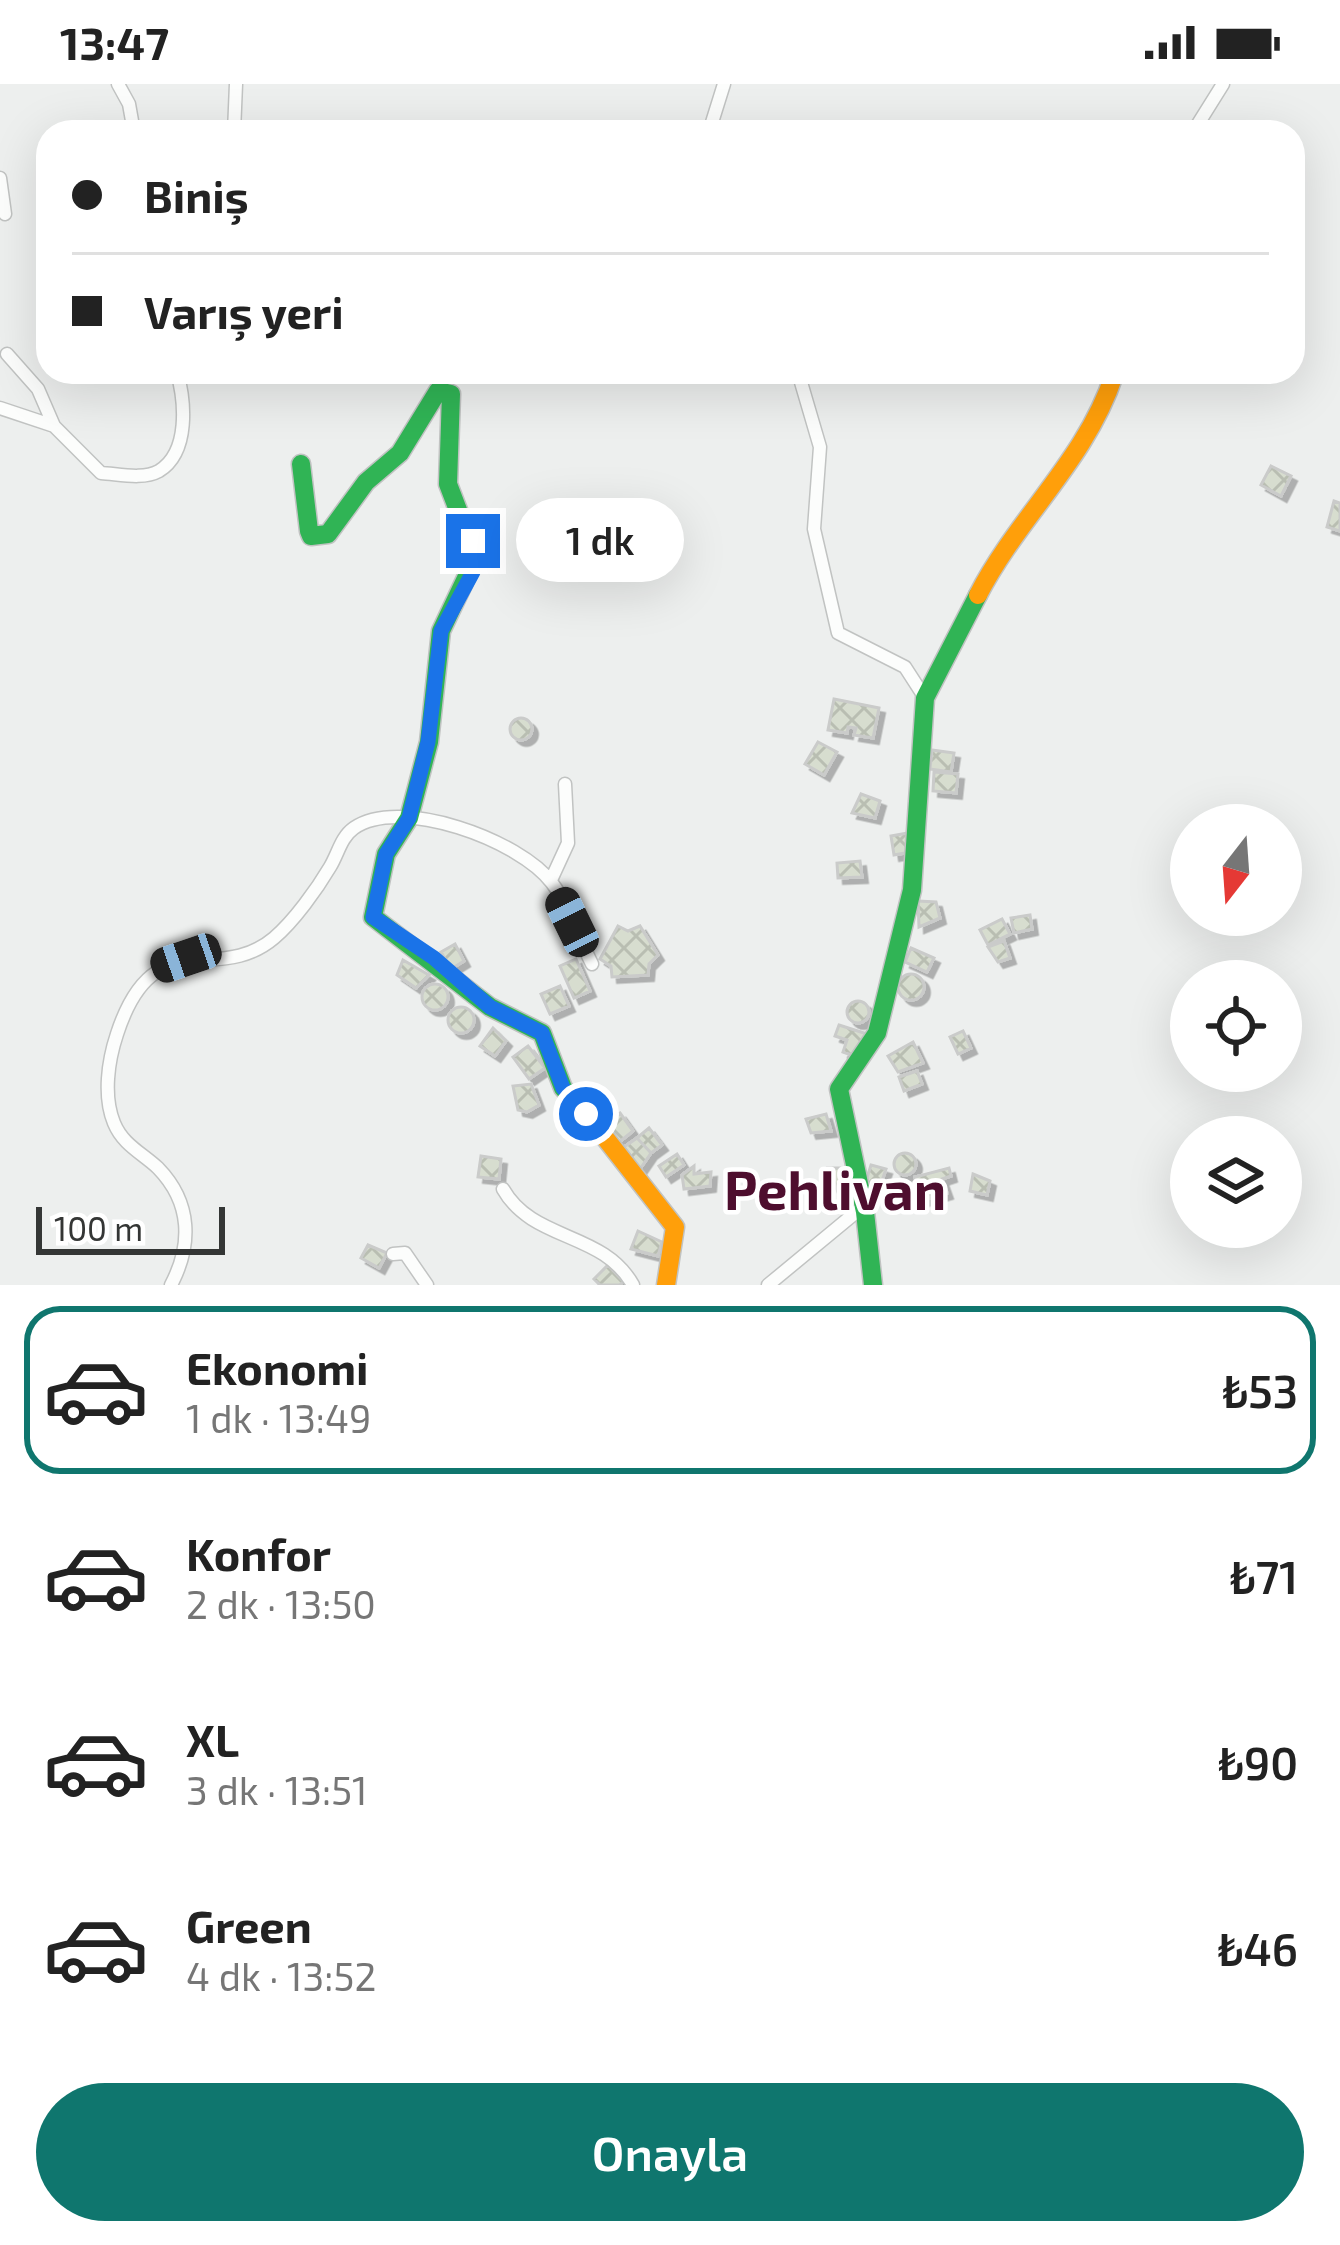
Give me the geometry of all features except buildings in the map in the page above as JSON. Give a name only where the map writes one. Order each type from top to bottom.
[{"type":"street","points":[[118,84],[132,120]]},
{"type":"street","points":[[234,120],[236,84]]},
{"type":"street","points":[[713,120],[724,84]]},
{"type":"street","points":[[1200,120],[1223,84]]},
{"type":"street","points":[[0,178],[5,214]]},
{"type":"street","points":[[7,354],[38,389],[54,426],[101,473],[157,472],[172,454],[184,420],[179,384]]},
{"type":"street","points":[[802,384],[820,447],[814,530],[838,633],[905,668],[925,698]]},
{"type":"street","points":[[873,1285],[872,1236],[860,1210],[839,1089],[877,1033],[912,890],[925,698],[943,674],[992,570],[1103,419],[1112,384]]},
{"type":"street","points":[[301,464],[309,531],[311,536],[328,534],[366,482],[400,453],[438,392],[451,394],[448,484],[476,556],[465,590],[441,631],[428,742],[409,818],[386,854],[373,917],[434,958],[490,1007],[542,1033],[563,1088],[632,1165],[675,1228],[665,1285]]},
{"type":"street","points":[[0,408],[54,426]]},
{"type":"street","points":[[551,880],[568,843],[565,784]]},
{"type":"street","points":[[171,1285],[189,1242],[186,1223],[166,1178],[124,1141],[113,1122],[108,1071],[118,1030],[140,989],[160,967],[186,958],[237,956],[262,945],[330,868],[355,828],[392,814],[480,832],[551,880],[592,964]]},
{"type":"street","points":[[503,1189],[531,1222],[612,1257],[633,1285]]},
{"type":"street","points":[[768,1285],[860,1210]]},
{"type":"street","points":[[393,1254],[405,1253],[427,1285]]},
{"type":"traffic: fast","points":[[301,464],[309,531],[311,536],[328,534],[366,482],[400,453],[438,391],[451,394],[448,484],[476,557],[441,631],[429,742],[409,818],[386,854],[373,917],[490,1007],[542,1033],[563,1088],[588,1116]]},
{"type":"traffic: fast","points":[[873,1285],[865,1212],[839,1089],[877,1033],[912,890],[925,698],[978,595]]},
{"type":"traffic: slow","points":[[978,595],[1087,434],[1111,384]]},
{"type":"traffic: slow","points":[[588,1116],[675,1227],[666,1285]]},
{"type":"district","name":"Pehlivan","points":[[835,1191]]},
{"type":"route","points":[[473,541],[473,572],[441,631],[428,742],[409,818],[386,854],[373,917],[434,958],[490,1007],[542,1033],[563,1088],[586,1114]]}]
